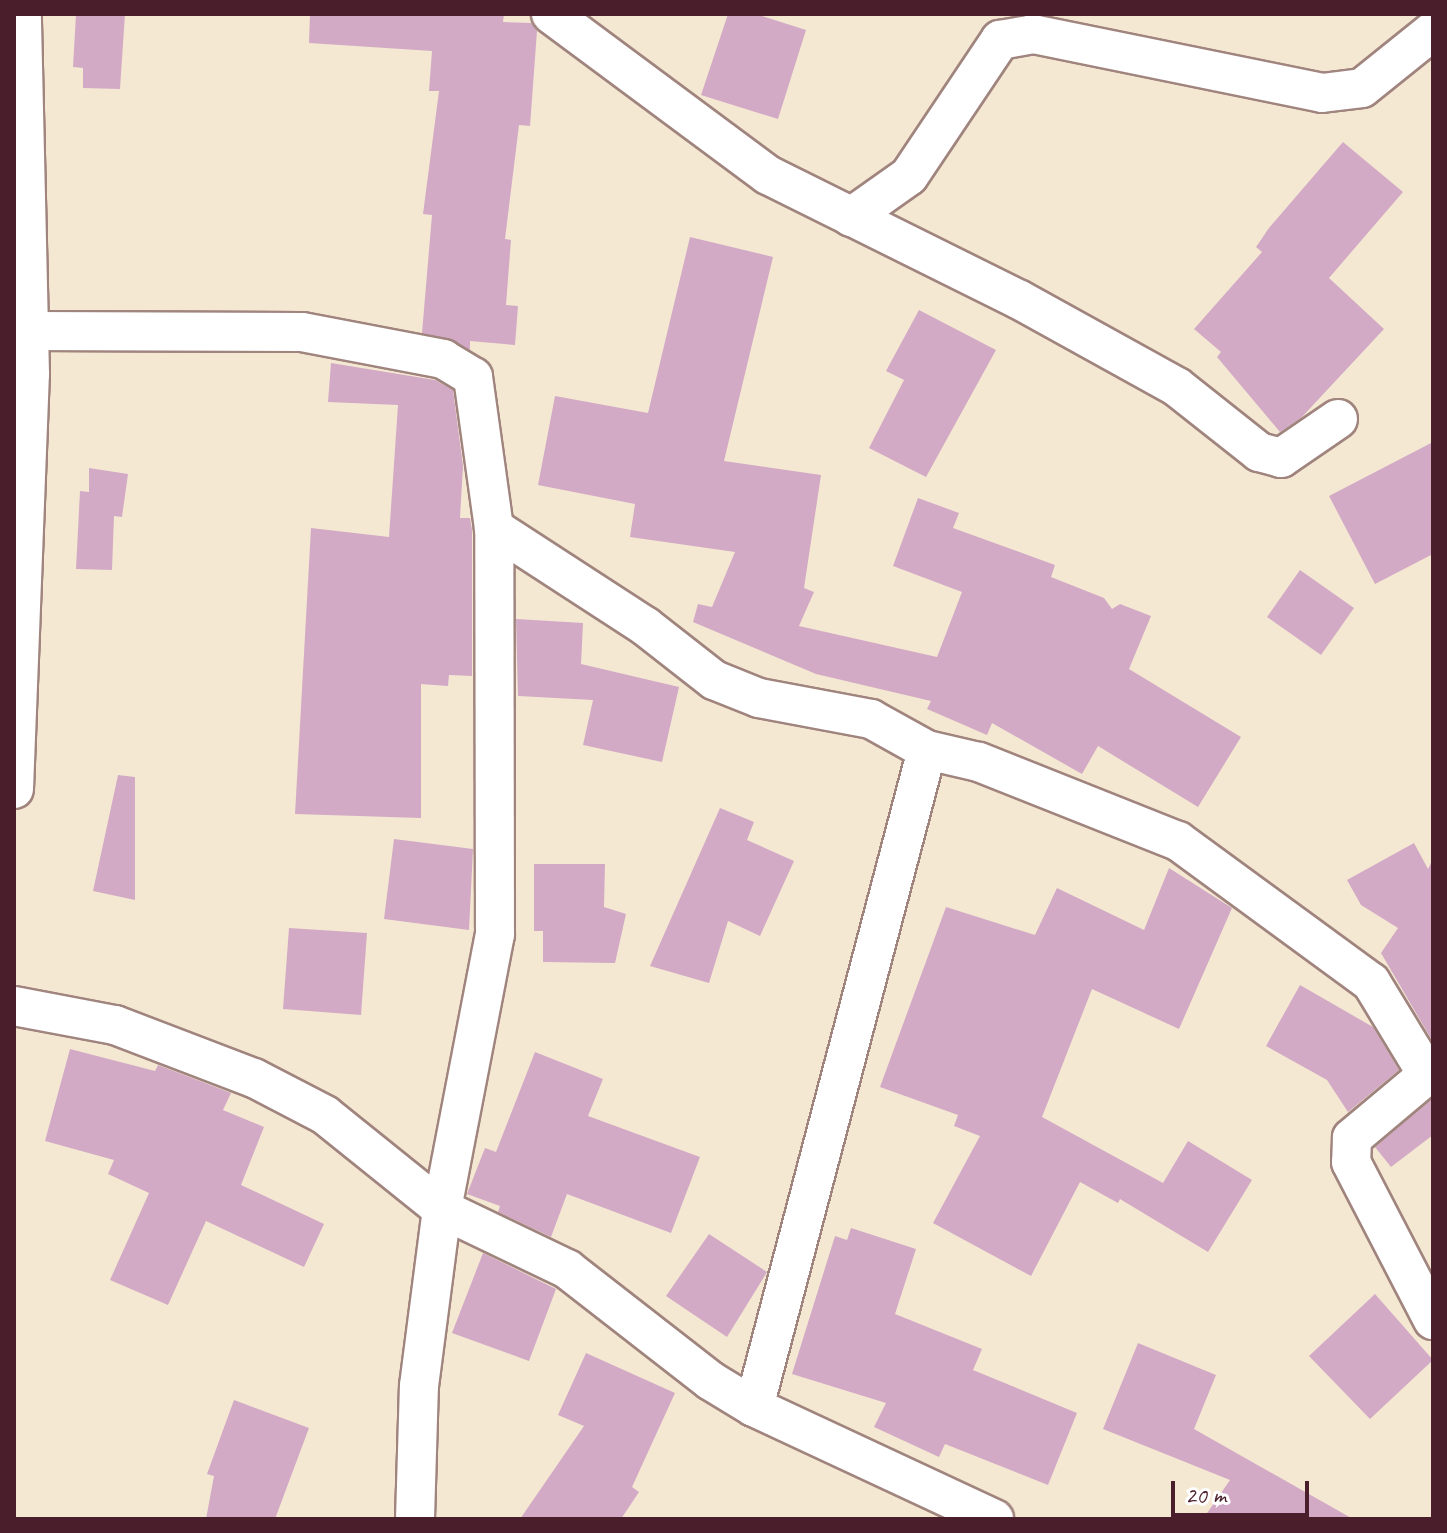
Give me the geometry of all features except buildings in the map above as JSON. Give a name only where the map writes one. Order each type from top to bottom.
[{"type":"street","points":[[14,789],[22,373],[29,331],[22,14]]},
{"type":"street","points":[[551,14],[768,175],[1020,300],[1177,387],[1259,452],[1281,458],[1338,419]]},
{"type":"street","points":[[851,217],[909,176],[1000,40],[1033,34],[1322,93],[1362,88],[1433,31]]},
{"type":"street","points":[[29,331],[302,332],[443,359],[473,377],[494,528],[495,935],[442,1209],[419,1386],[415,1519]]},
{"type":"street","points":[[494,528],[645,626],[714,680],[759,698],[871,719],[927,750],[979,762],[1178,841],[1371,982],[1430,1072],[1352,1138],[1351,1162],[1433,1320]]},
{"type":"street","points":[[754,1407],[927,750]]},
{"type":"street","points":[[14,1006],[115,1025],[254,1078],[325,1115],[442,1209],[567,1269],[711,1381],[754,1407],[994,1519]]}]
